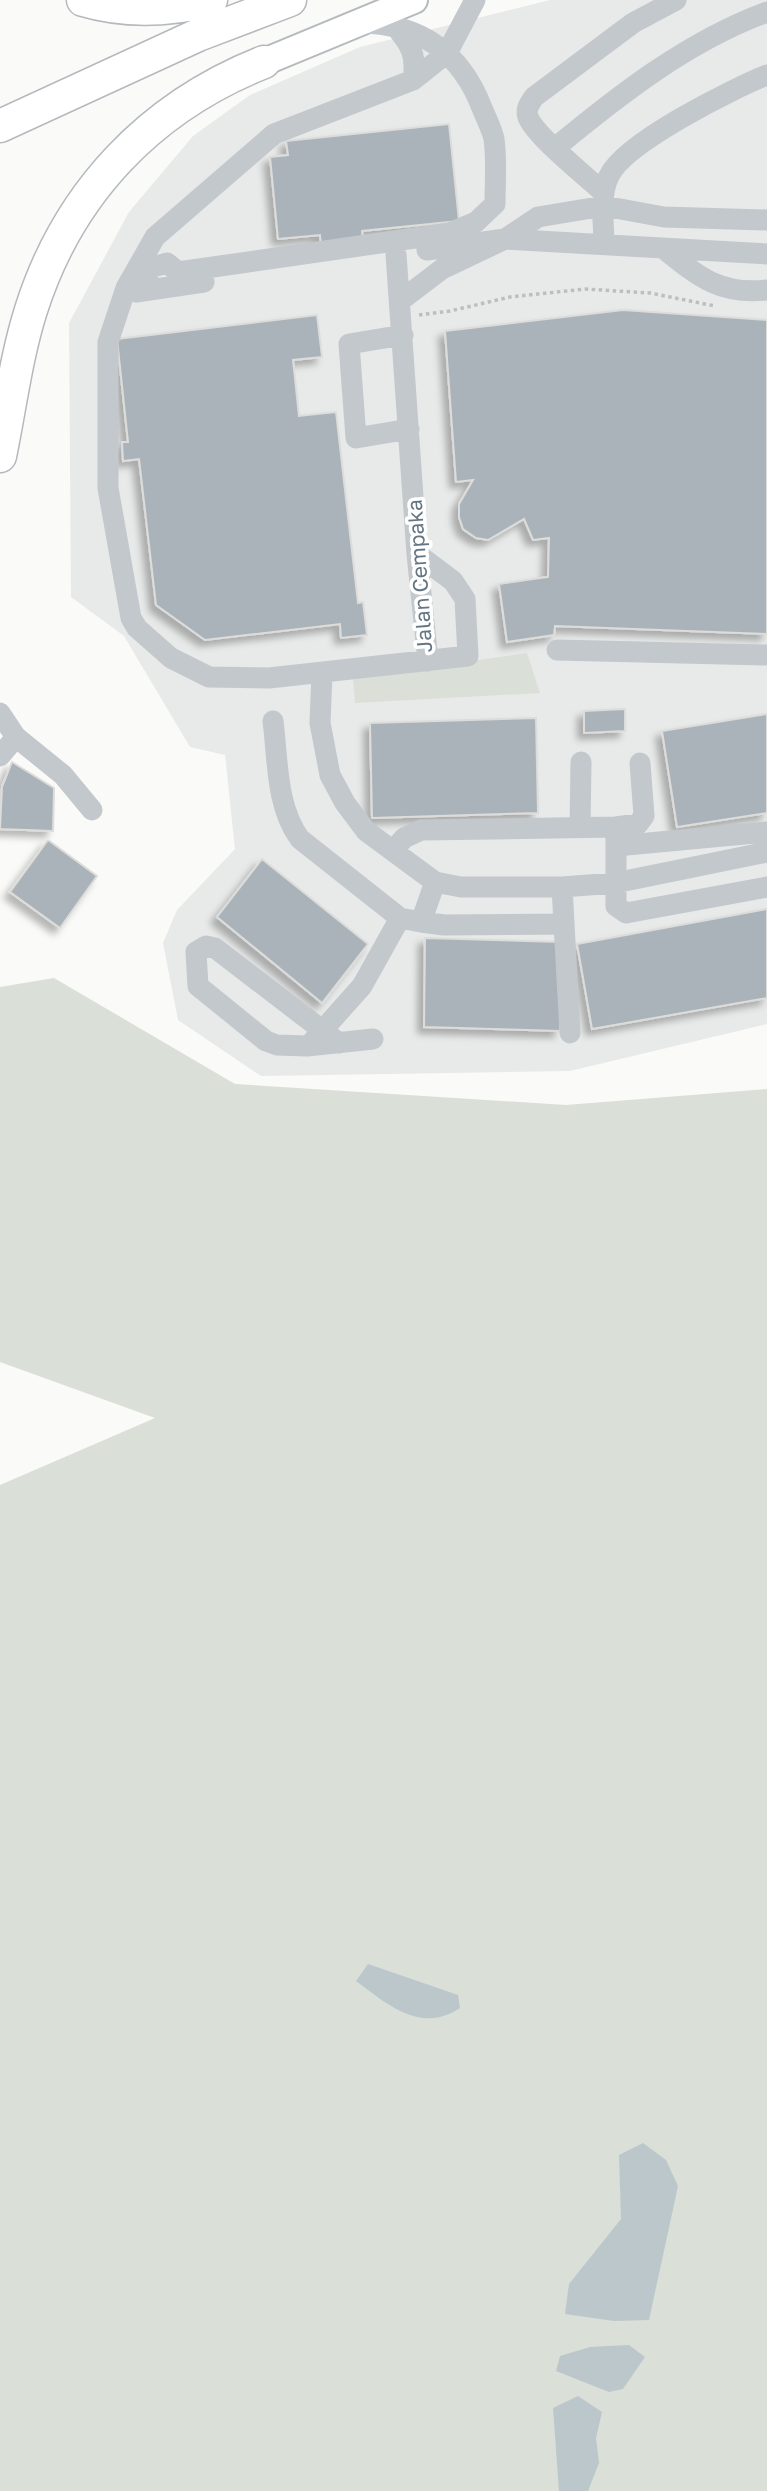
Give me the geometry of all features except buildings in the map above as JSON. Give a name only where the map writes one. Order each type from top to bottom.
[{"type":"highway","points":[[83,0],[139,10],[178,8],[211,0]]},
{"type":"highway","points":[[0,126],[198,35],[290,0]]},
{"type":"highway","points":[[0,456],[30,311],[60,238],[108,167],[168,114],[230,76],[264,62]]},
{"type":"main road","points":[[264,62],[414,0]]},
{"type":"street","points":[[447,53],[475,0]]},
{"type":"street","points":[[676,0],[633,23],[534,97],[527,107],[528,118],[603,199],[664,217],[767,220]]},
{"type":"street","points":[[555,148],[599,111],[680,56],[767,12]]},
{"type":"street","points":[[150,290],[144,279],[153,267],[167,263],[178,272],[450,233],[476,222],[495,204],[494,138],[476,92],[447,53],[418,33],[395,26],[354,23]]},
{"type":"street","points":[[395,26],[413,48],[416,62],[413,80]]},
{"type":"street","name":"Jalan Cempaka","points":[[397,254],[417,554],[428,661],[269,678],[209,677],[171,658],[137,628],[131,618],[108,488],[108,342],[124,295],[155,237],[274,134],[413,80],[447,53]]},
{"type":"street","points":[[604,245],[603,199],[607,177],[620,161],[676,121],[724,93],[767,75]]},
{"type":"street","points":[[409,429],[356,438],[348,344],[402,317],[442,269],[505,239],[538,217],[603,199]]},
{"type":"street","points":[[124,295],[505,239],[767,254]]},
{"type":"street","points":[[664,249],[701,279],[756,291]]},
{"type":"street","points":[[417,554],[453,581],[465,599],[468,656],[428,661]]},
{"type":"street","points":[[558,650],[767,655]]},
{"type":"street","points":[[322,673],[320,723],[330,775],[366,831],[435,883],[461,887],[562,887],[615,883],[759,853],[761,888],[626,914],[616,906],[615,883],[616,836]]},
{"type":"street","points":[[0,713],[16,737],[63,775],[92,810]]},
{"type":"street","points":[[273,721],[284,808],[289,825],[300,839],[411,920],[444,925],[564,924]]},
{"type":"street","points":[[0,756],[16,737]]},
{"type":"street","points":[[580,828],[581,762]]},
{"type":"street","points":[[616,836],[638,824],[644,816],[639,763]]},
{"type":"street","points":[[393,851],[404,838],[421,830],[580,828],[616,836],[767,832]]},
{"type":"street","points":[[323,1040],[435,883]]},
{"type":"street","points":[[562,887],[570,1033]]},
{"type":"street","points":[[323,1040],[215,948],[200,947],[196,952],[195,979],[204,994],[266,1041],[287,1047],[323,1040],[373,1039]]},
{"type":"path","points":[[402,317],[450,311],[510,297],[585,289],[650,293],[712,307],[756,291]]},
{"type":"shaded area","points":[[550,0],[767,0],[767,1024],[570,1071],[261,1076],[178,1020],[163,943],[177,910],[235,849],[225,755],[190,747],[124,636],[71,597],[69,323],[129,212],[193,136],[250,95],[360,47]]},
{"type":"shaded area","points":[[527,653],[540,693],[355,703],[353,678]]},
{"type":"shaded area","points":[[54,978],[235,1084],[566,1105],[767,1089],[767,2491],[0,2491],[0,1485],[155,1418],[0,1362],[0,987]]},
{"type":"shaded area","points":[[368,1964],[458,1995],[460,2008],[432,2018],[405,2013],[356,1981]]},
{"type":"shaded area","points":[[643,2143],[666,2160],[678,2186],[649,2320],[614,2321],[565,2314],[569,2284],[621,2219],[619,2155]]},
{"type":"shaded area","points":[[629,2345],[645,2357],[623,2389],[609,2392],[556,2371],[560,2356],[590,2347]]},
{"type":"shaded area","points":[[578,2396],[602,2412],[596,2438],[599,2463],[588,2491],[559,2491],[553,2408]]}]
